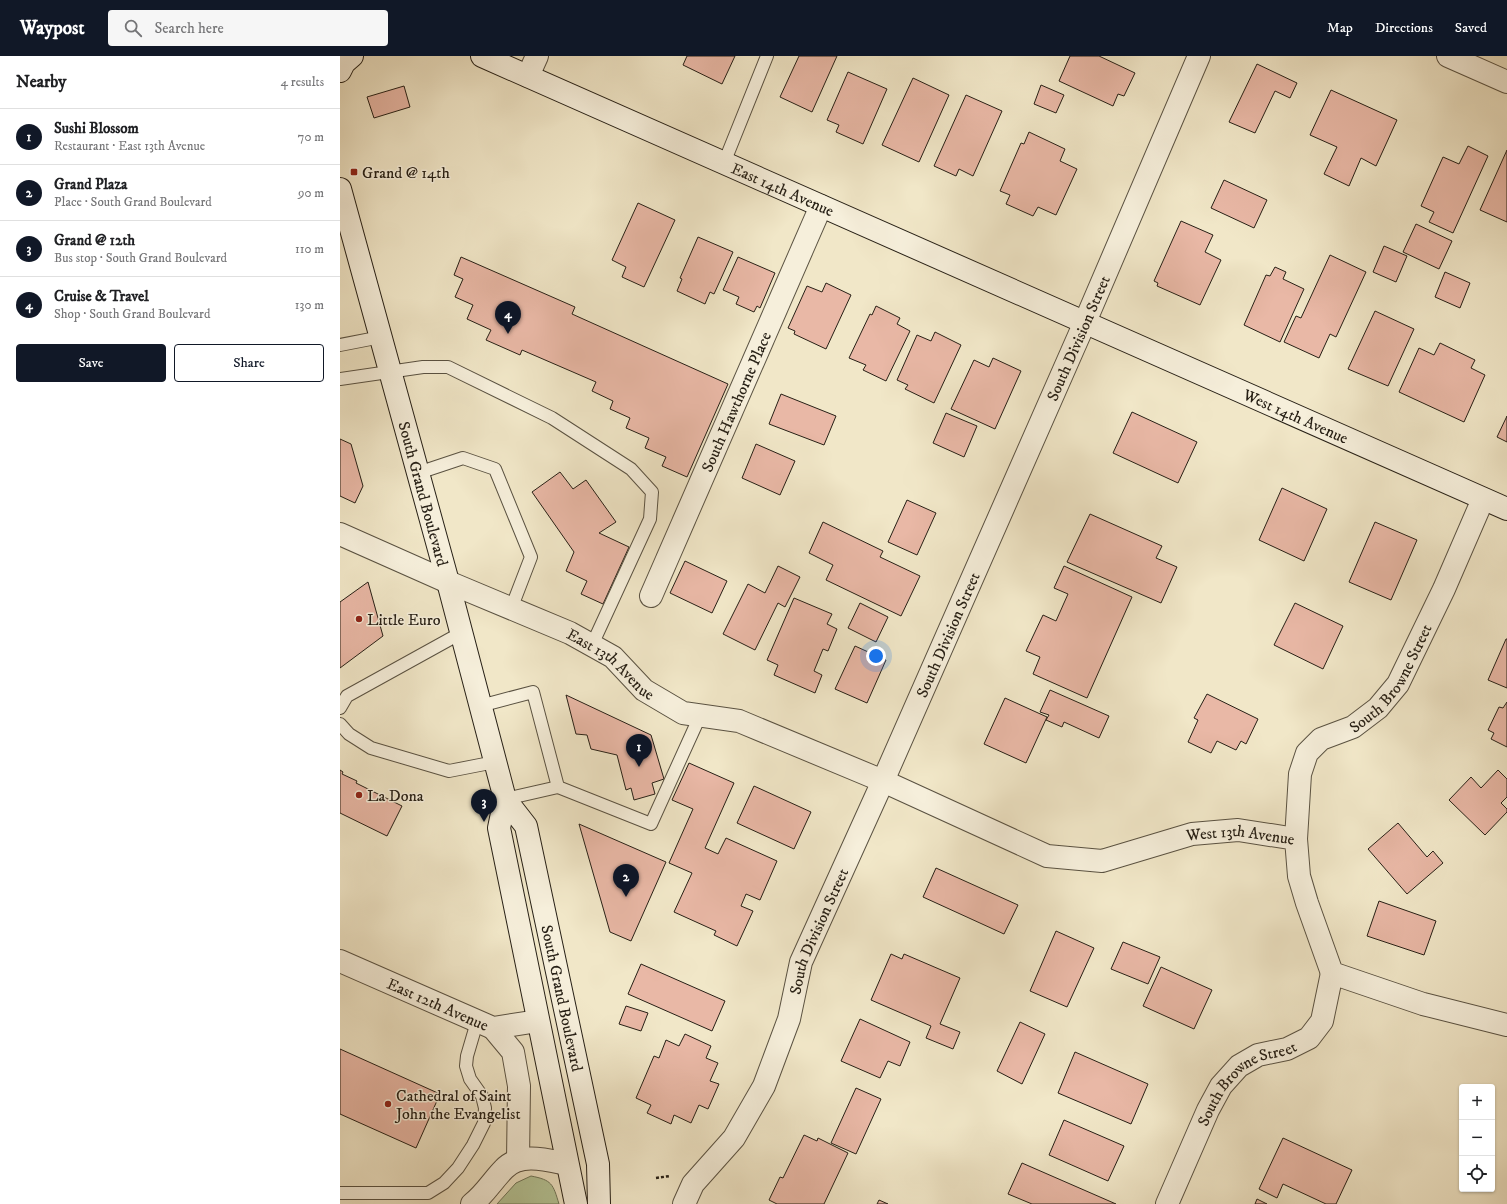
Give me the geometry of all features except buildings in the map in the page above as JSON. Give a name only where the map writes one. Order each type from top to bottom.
[{"type":"street","points":[[340,71],[344,63],[352,56]]},
{"type":"street","name":"East 14th Avenue","points":[[482,56],[1085,322]]},
{"type":"street","points":[[528,76],[537,56]]},
{"type":"street","name":"South Division Street","points":[[684,1204],[693,1184],[734,1138],[764,1086],[789,1019],[801,962],[883,781],[1085,322],[1199,56]]},
{"type":"street","points":[[1448,56],[1507,82]]},
{"type":"street","name":"South Grand Boulevard","points":[[340,189],[448,582],[505,799],[526,826],[598,1164],[599,1204]]},
{"type":"street","name":"South Hawthorne Place","points":[[651,596],[821,206]]},
{"type":"street","name":"West 14th Avenue","points":[[1085,322],[1507,509]]},
{"type":"street","name":"South Browne Street","points":[[1296,839],[1300,774],[1307,753],[1321,739],[1354,727],[1378,708],[1398,684],[1444,589],[1483,499]]},
{"type":"street","name":"East 13th Avenue","points":[[340,534],[448,582],[570,633],[613,657],[644,690],[683,713],[739,721],[883,781]]},
{"type":"street","name":"West 13th Avenue","points":[[883,781],[1047,856],[1102,861],[1192,834],[1238,830],[1296,839],[1299,876],[1332,973]]},
{"type":"street","name":"South Grand Boulevard","points":[[505,799],[499,828],[576,1204]]},
{"type":"street","name":"East 12th Avenue","points":[[340,961],[485,1025],[538,1021]]},
{"type":"street","points":[[1332,973],[1423,1004],[1507,1025]]},
{"type":"street","name":"South Browne Street","points":[[1167,1204],[1208,1110],[1221,1086],[1239,1066],[1258,1055],[1287,1049],[1309,1038],[1322,1021],[1332,973]]},
{"type":"street","points":[[485,1025],[513,1052],[519,1086],[518,1160]]},
{"type":"street","points":[[472,1204],[491,1185],[505,1167],[518,1160],[531,1158],[567,1164]]},
{"type":"lane","points":[[724,163],[767,56]]},
{"type":"lane","points":[[340,345],[381,337]]},
{"type":"lane","points":[[340,379],[423,367],[448,366],[552,418],[630,469],[652,492],[650,519],[592,645]]},
{"type":"lane","points":[[418,473],[463,458],[495,469],[531,557],[511,608]]},
{"type":"lane","points":[[340,708],[347,696],[461,633]]},
{"type":"lane","points":[[480,706],[533,692],[558,787]]},
{"type":"lane","points":[[505,799],[558,787],[651,824],[700,716]]},
{"type":"lane","points":[[340,724],[349,734],[371,748],[449,771],[495,762]]},
{"type":"lane","points":[[340,1193],[428,1193],[444,1183],[458,1168],[484,1123],[486,1108],[482,1096],[470,1080],[466,1066],[467,1056],[485,1025]]},
{"type":"path","points":[[656,1178],[673,1176]]},
{"type":"green space","points":[[531,1176],[548,1181],[551,1184],[559,1204],[497,1204],[516,1183]]},
{"type":"place","name":"Grand @ 14th","points":[[354,172]]},
{"type":"place","name":"Cruise & Travel","points":[[508,334]]},
{"type":"place","name":"Little Euro","points":[[359,619]]},
{"type":"place","name":"Sushi Blossom","points":[[639,767]]},
{"type":"place","name":"La Dona","points":[[359,795]]},
{"type":"place","name":"Grand @ 12th","points":[[484,822]]},
{"type":"place","name":"Grand Plaza","points":[[626,897]]},
{"type":"place","name":"Cathedral of Saint John the Evangelist","points":[[388,1104]]}]
